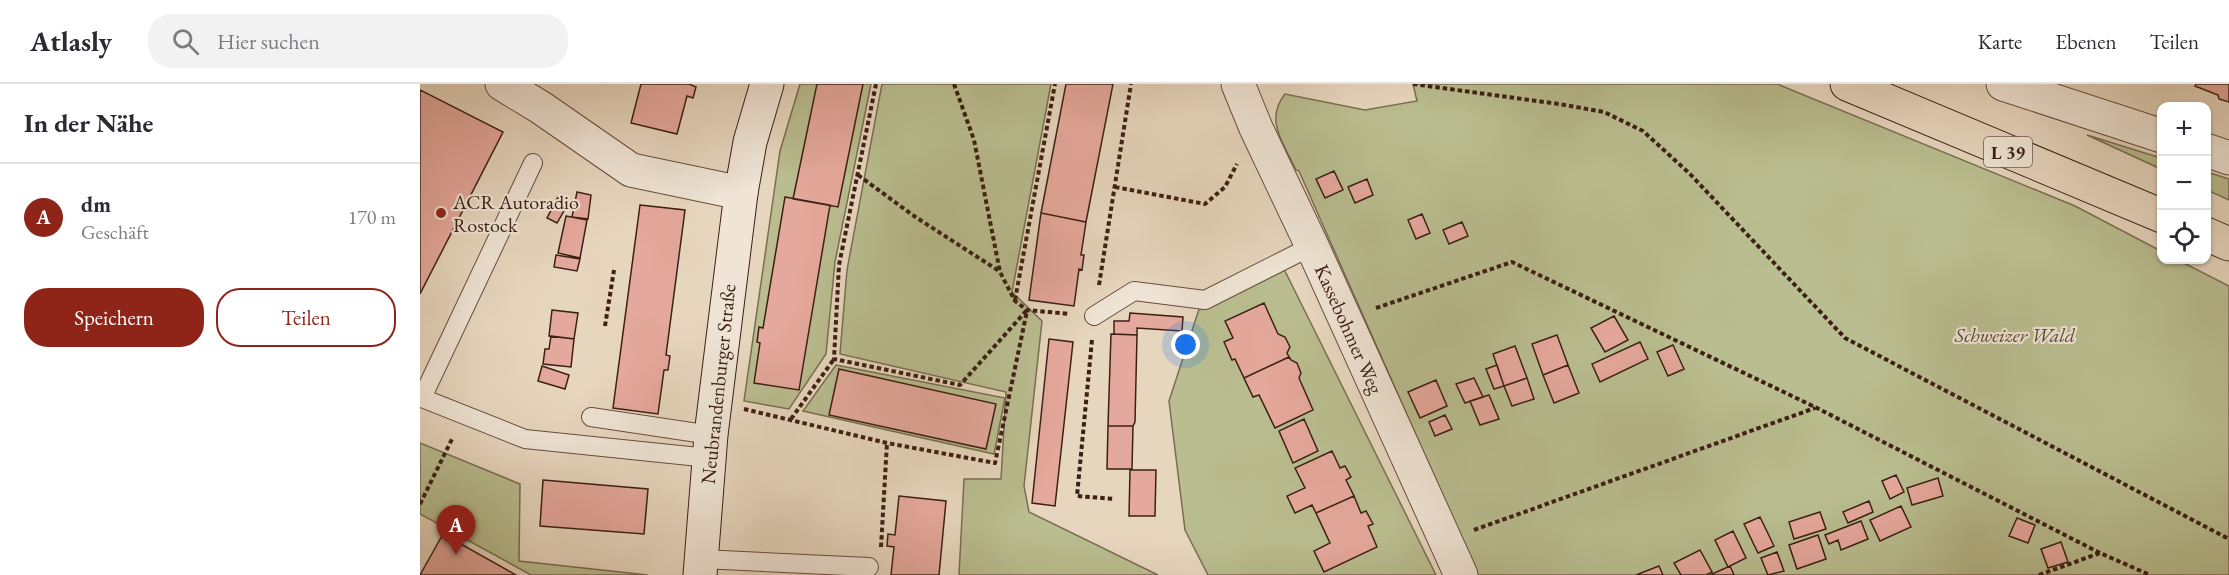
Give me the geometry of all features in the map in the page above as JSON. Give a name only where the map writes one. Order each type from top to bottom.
[{"type":"main road","name":"L 39","points":[[1853,85],[2157,214]]},
{"type":"main road","points":[[2211,236],[2229,244]]},
{"type":"street","points":[[502,84],[549,112],[631,170],[741,193]]},
{"type":"street","name":"Neubrandenburger Straße","points":[[700,567],[710,447],[741,193],[750,142],[767,84]]},
{"type":"street","name":"Kassebohmer Weg","points":[[1238,84],[1256,128],[1461,575]]},
{"type":"street","points":[[2003,84],[2157,134]]},
{"type":"street","points":[[2211,152],[2229,158]]},
{"type":"lane","points":[[533,164],[422,398],[525,439],[710,447]]},
{"type":"lane","points":[[1094,316],[1134,291],[1205,300],[1312,246]]},
{"type":"lane","points":[[591,417],[710,447]]},
{"type":"lane","points":[[700,567],[875,562]]},
{"type":"path","points":[[791,419],[834,359],[839,265],[876,84]]},
{"type":"path","points":[[954,84],[974,140],[1000,272],[1015,301],[1028,310],[1094,316]]},
{"type":"path","points":[[1015,301],[1055,84]]},
{"type":"path","points":[[1115,499],[1077,496],[1094,316],[1131,84]]},
{"type":"path","points":[[1413,84],[1604,112],[1643,131],[1690,174],[1845,338],[2229,539]]},
{"type":"path","points":[[1115,187],[1205,204],[1225,187],[1256,128]]},
{"type":"path","points":[[858,175],[914,216],[1000,272]]},
{"type":"path","points":[[1344,319],[1512,262],[1815,408],[2100,553],[2150,575]]},
{"type":"path","points":[[605,326],[614,270]]},
{"type":"path","points":[[834,359],[960,385],[1028,310]]},
{"type":"path","points":[[736,407],[887,443],[995,463],[1028,310]]},
{"type":"path","points":[[1445,541],[1815,408]]},
{"type":"path","points":[[420,504],[463,416]]},
{"type":"path","points":[[875,562],[887,443]]},
{"type":"path","points":[[2040,575],[2100,553]]},
{"type":"green space","points":[[800,84],[871,84],[835,262],[826,354],[789,409],[744,401],[780,151]]},
{"type":"green space","points":[[882,84],[1051,84],[1012,292],[1042,321],[1024,486],[1029,512],[1158,575],[959,575],[964,479],[1001,479],[1006,392],[840,354],[847,270]]},
{"type":"green space","name":"Schweizer Wald","points":[[1413,84],[1777,84],[2075,206],[2157,249],[2157,264],[2186,264],[2229,286],[2229,575],[1478,575],[1299,171],[1296,170],[1282,141],[1276,123],[1276,113],[1285,94],[1365,110],[1417,101]]},
{"type":"green space","points":[[2087,135],[2157,157],[2157,167]]},
{"type":"green space","points":[[2211,173],[2229,179],[2229,200],[2211,192]]},
{"type":"green space","points":[[1283,267],[1436,575],[1208,575],[1185,530],[1169,401],[1199,309]]},
{"type":"green space","points":[[836,365],[1005,398],[994,454],[803,411]]},
{"type":"green space","points":[[420,443],[520,484],[519,561],[648,575],[531,575],[420,514]]},
{"type":"building","points":[[641,84],[689,84],[696,87],[693,98],[687,96],[677,134],[631,123]]},
{"type":"building","points":[[817,84],[863,84],[838,207],[793,199]]},
{"type":"building","points":[[1066,84],[1113,84],[1086,222],[1041,213]]},
{"type":"building","points":[[2196,84],[2229,84],[2229,102],[2195,86]]},
{"type":"building","name":"ACR Autoradio Rostock","points":[[420,90],[503,132],[420,294]]},
{"type":"building","points":[[1334,171],[1343,190],[1325,198],[1316,179]]},
{"type":"building","points":[[1367,179],[1373,195],[1355,203],[1348,187]]},
{"type":"building","points":[[577,192],[591,195],[588,219],[572,217]]},
{"type":"building","points":[[558,197],[569,202],[557,223],[547,218]]},
{"type":"building","points":[[785,197],[830,205],[799,390],[754,383],[760,343],[757,342],[759,327],[763,328]]},
{"type":"building","points":[[640,205],[685,210],[666,355],[670,356],[668,370],[664,370],[658,414],[613,408]]},
{"type":"building","points":[[1041,213],[1086,222],[1081,255],[1084,255],[1082,270],[1079,269],[1074,306],[1029,300]]},
{"type":"building","points":[[1422,214],[1430,233],[1416,239],[1408,220]]},
{"type":"building","points":[[566,216],[587,220],[580,258],[558,253]]},
{"type":"building","points":[[1462,222],[1468,236],[1449,244],[1443,230]]},
{"type":"building","points":[[556,255],[580,259],[577,271],[554,267]]},
{"type":"building","points":[[1264,303],[1278,334],[1285,337],[1290,347],[1287,353],[1289,357],[1244,378],[1224,342],[1233,338],[1225,321]]},
{"type":"building","points":[[552,310],[578,313],[574,339],[549,336]]},
{"type":"building","points":[[1130,313],[1183,317],[1182,331],[1137,328],[1137,335],[1114,334],[1114,321],[1129,321]]},
{"type":"building","points":[[1614,316],[1628,340],[1605,352],[1591,328]]},
{"type":"building","points":[[1111,334],[1137,335],[1135,422],[1133,426],[1108,426]]},
{"type":"building","points":[[1557,335],[1568,365],[1543,375],[1532,344]]},
{"type":"building","points":[[551,336],[574,339],[571,367],[543,364],[545,349],[549,349]]},
{"type":"building","points":[[1049,339],[1073,342],[1055,506],[1032,503]]},
{"type":"building","points":[[1640,342],[1648,359],[1600,382],[1592,364]]},
{"type":"building","points":[[1673,345],[1684,369],[1668,376],[1657,352]]},
{"type":"building","points":[[1515,346],[1527,378],[1504,386],[1493,354]]},
{"type":"building","points":[[1289,357],[1297,363],[1301,373],[1299,378],[1313,410],[1275,428],[1259,395],[1253,397],[1244,378]]},
{"type":"building","points":[[1497,365],[1504,386],[1494,389],[1486,369]]},
{"type":"building","points":[[1568,365],[1579,393],[1554,403],[1543,375]]},
{"type":"building","points":[[542,366],[569,375],[565,389],[538,381]]},
{"type":"building","points":[[839,369],[996,404],[986,449],[829,415]]},
{"type":"building","points":[[1474,378],[1483,397],[1465,403],[1456,384]]},
{"type":"building","points":[[1527,378],[1534,399],[1512,406],[1504,386]]},
{"type":"building","points":[[1436,380],[1447,406],[1420,418],[1408,392]]},
{"type":"building","points":[[1489,395],[1499,419],[1480,425],[1470,401]]},
{"type":"building","points":[[1445,415],[1452,429],[1435,436],[1429,422]]},
{"type":"building","points":[[1304,419],[1318,451],[1293,463],[1279,431]]},
{"type":"building","points":[[1108,426],[1133,426],[1132,469],[1107,469]]},
{"type":"building","points":[[1332,451],[1340,468],[1345,466],[1351,477],[1346,480],[1354,496],[1316,513],[1312,505],[1295,513],[1287,496],[1305,488],[1295,468]]},
{"type":"building","points":[[1130,470],[1156,470],[1155,516],[1129,516]]},
{"type":"building","points":[[1896,475],[1904,492],[1890,499],[1882,481]]},
{"type":"building","points":[[1938,478],[1943,496],[1912,505],[1907,488]]},
{"type":"building","points":[[543,480],[648,489],[644,534],[540,526]]},
{"type":"building","points":[[899,496],[946,501],[939,575],[891,575],[894,547],[887,546],[888,534],[895,535]]},
{"type":"building","points":[[1354,496],[1361,513],[1366,511],[1373,524],[1368,526],[1377,547],[1324,572],[1314,551],[1330,543],[1316,513]]},
{"type":"building","points":[[1869,501],[1873,512],[1848,523],[1843,512]]},
{"type":"building","points":[[1901,506],[1911,527],[1880,541],[1870,520]]},
{"type":"building","points":[[1820,512],[1826,529],[1794,539],[1789,522]]},
{"type":"building","points":[[1760,517],[1774,546],[1758,553],[1744,524]]},
{"type":"building","points":[[2017,518],[2035,525],[2028,543],[2009,536]]},
{"type":"building","points":[[1861,521],[1868,539],[1841,550],[1838,540],[1829,544],[1825,535]]},
{"type":"building","points":[[1733,531],[1746,558],[1728,567],[1715,540]]},
{"type":"building","points":[[443,534],[516,575],[420,575]]},
{"type":"building","points":[[1818,535],[1826,559],[1797,569],[1789,545]]},
{"type":"building","points":[[2061,542],[2068,562],[2048,568],[2041,549]]},
{"type":"building","points":[[1700,550],[1712,572],[1706,575],[1681,575],[1674,563]]},
{"type":"building","points":[[1777,552],[1784,571],[1768,575],[1761,558]]},
{"type":"building","points":[[1659,566],[1663,575],[1636,575]]},
{"type":"building","points":[[1730,566],[1734,575],[1710,575]]},
{"type":"place","name":"ACR Autoradio Rostock","points":[[441,213]]},
{"type":"place","name":"dm","points":[[456,555]]}]
